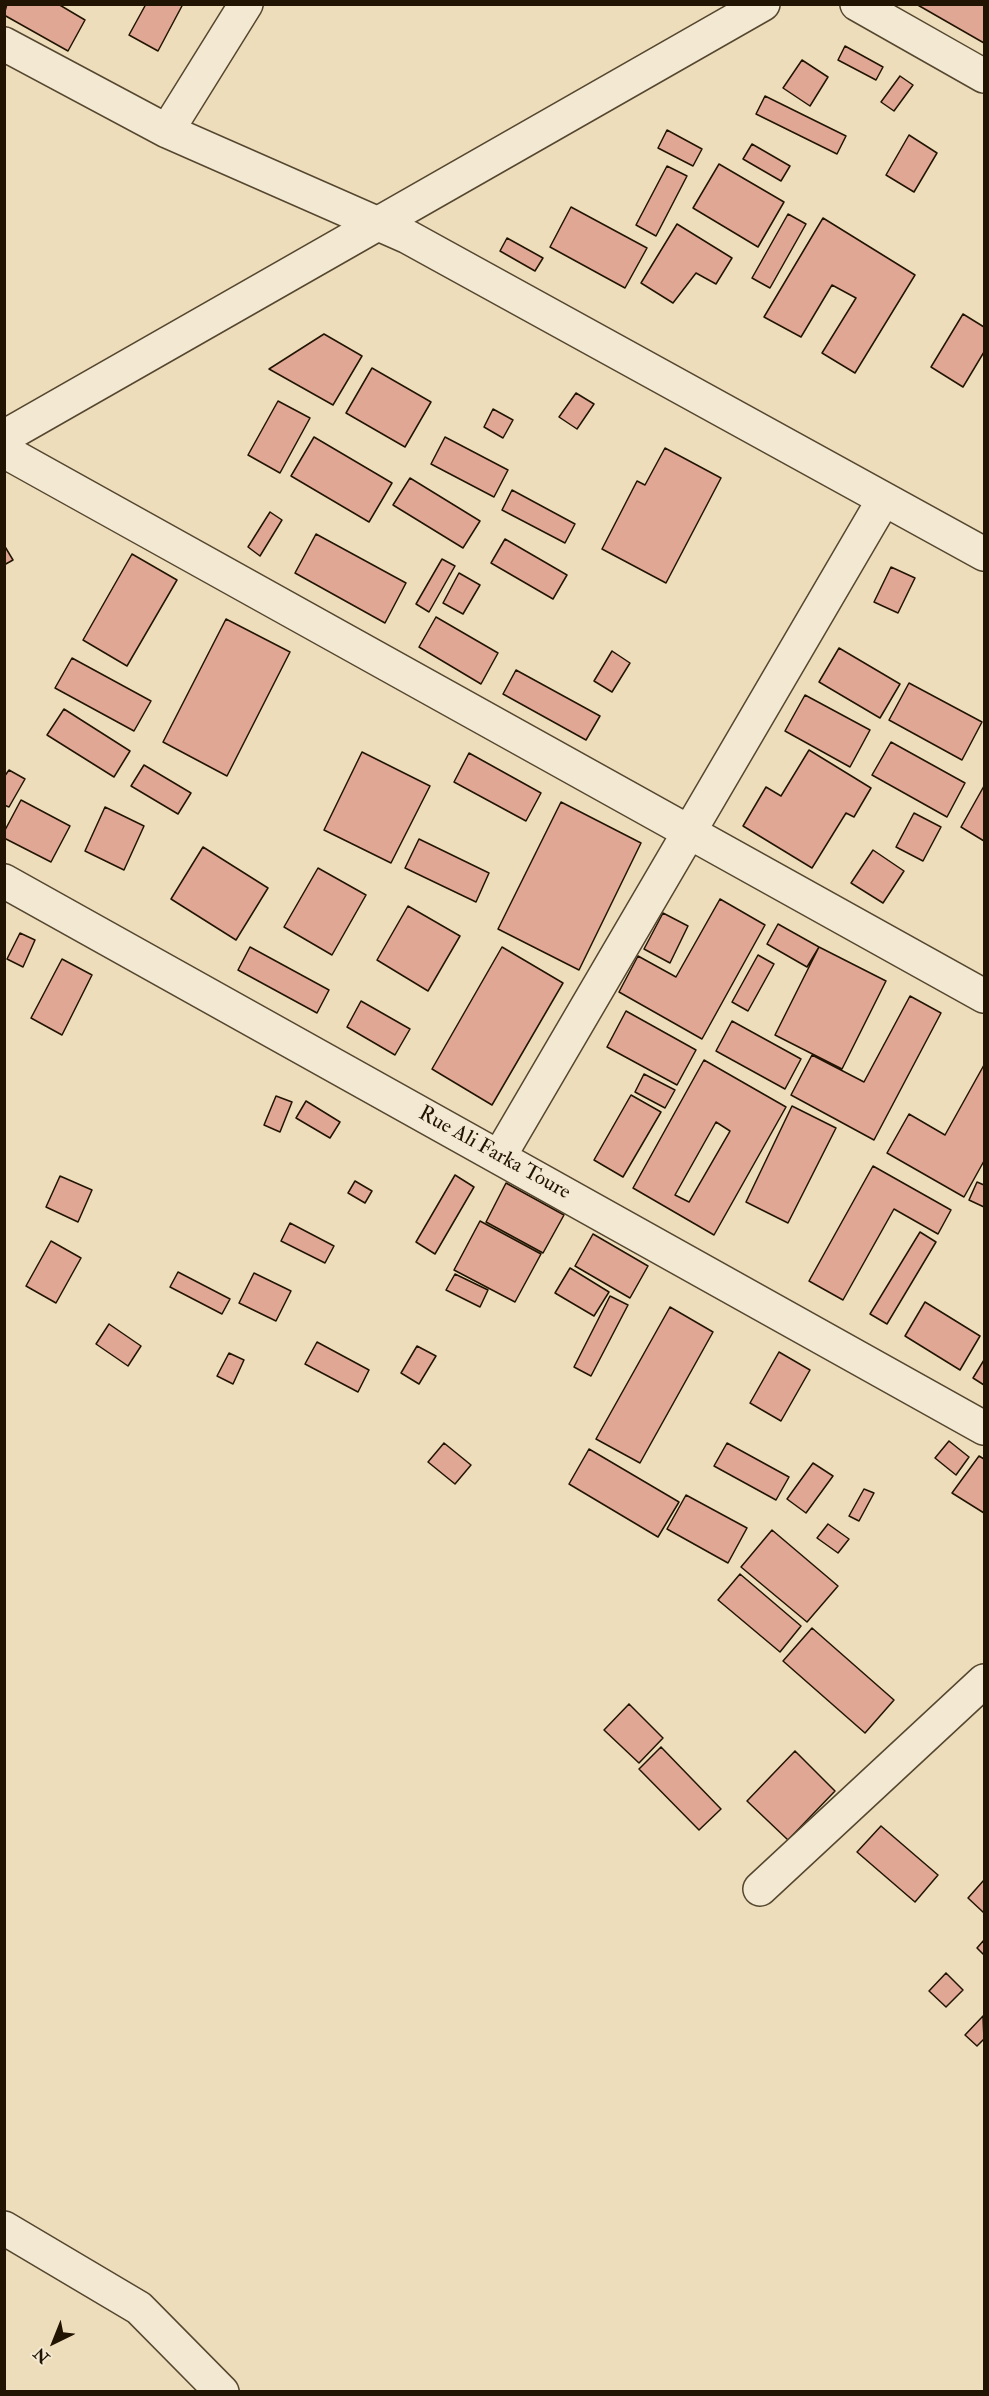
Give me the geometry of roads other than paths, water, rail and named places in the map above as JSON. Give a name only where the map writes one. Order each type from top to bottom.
[{"type":"street","points":[[167,131],[246,4]]},
{"type":"street","points":[[4,437],[763,4]]},
{"type":"street","points":[[857,4],[984,76]]},
{"type":"street","points":[[4,44],[167,131],[408,237],[984,554]]},
{"type":"street","points":[[4,451],[984,996]]},
{"type":"street","points":[[499,1157],[884,499]]},
{"type":"street","name":"Rue Ali Farka Toure","points":[[4,881],[984,1428]]},
{"type":"street","points":[[760,1889],[984,1681]]},
{"type":"street","points":[[4,2228],[139,2308],[222,2391]]}]
